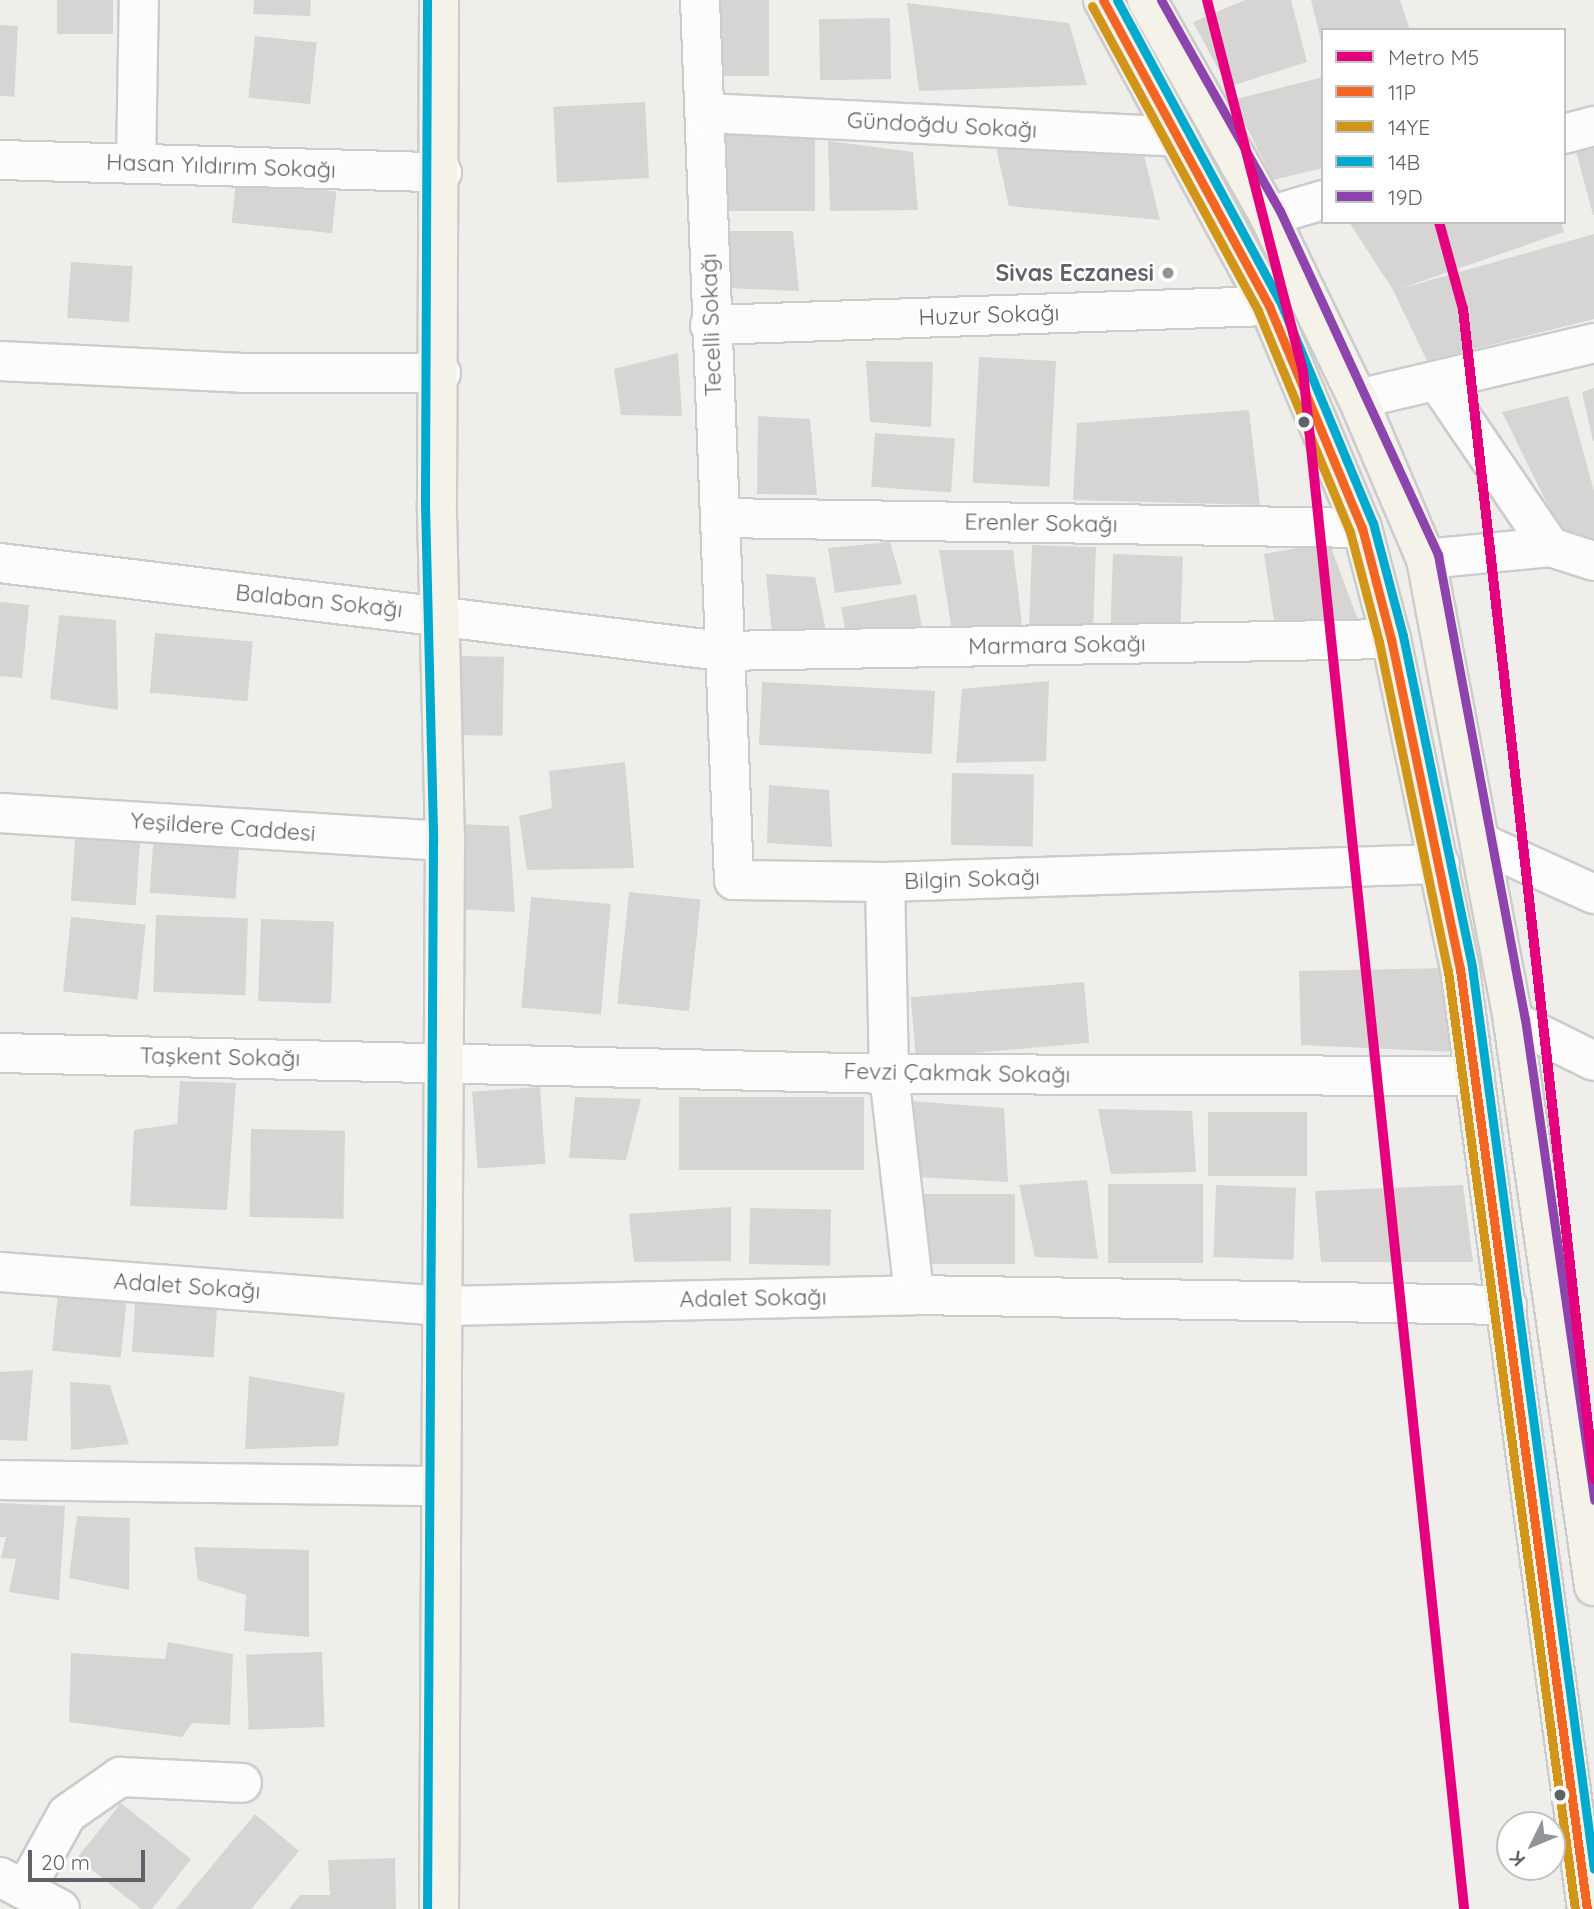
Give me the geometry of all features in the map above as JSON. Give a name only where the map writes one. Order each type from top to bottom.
[{"type":"main road","points":[[439,0],[442,172],[441,614],[445,841],[439,1061],[443,1306],[439,1909]]},
{"type":"main road","points":[[1103,0],[1269,306],[1362,528],[1391,639],[1440,864],[1475,1076],[1587,1909]]},
{"type":"main road","points":[[1147,0],[1269,216],[1359,399],[1426,559],[1513,1021],[1593,1567]]},
{"type":"street","points":[[136,164],[139,0]]},
{"type":"street","name":"Tecelli Sokağı","points":[[700,0],[706,113],[710,325],[720,518],[722,651]]},
{"type":"street","name":"Gündoğdu Sokağı","points":[[706,113],[1177,137]]},
{"type":"street","points":[[1566,133],[1594,126]]},
{"type":"street","name":"Hasan Yıldırım Sokağı","points":[[0,160],[442,172]]},
{"type":"street","points":[[1269,216],[1321,201]]},
{"type":"street","name":"Huzur Sokağı","points":[[710,325],[1269,306]]},
{"type":"street","points":[[1359,399],[1438,384],[1594,343]]},
{"type":"street","points":[[0,361],[243,373],[441,373]]},
{"type":"street","points":[[1438,384],[1550,547]]},
{"type":"street","name":"Erenler Sokağı","points":[[720,518],[1362,528]]},
{"type":"street","points":[[1426,559],[1550,547],[1594,561]]},
{"type":"street","name":"Balaban Sokağı","points":[[0,563],[441,614],[722,651]]},
{"type":"street","name":"Marmara Sokağı","points":[[722,651],[1391,639]]},
{"type":"street","name":"Bilgin Sokağı","points":[[722,651],[734,880],[885,882],[1440,864]]},
{"type":"street","name":"Yeşildere Caddesi","points":[[0,813],[445,841]]},
{"type":"street","points":[[1481,842],[1594,894]]},
{"type":"street","points":[[885,882],[889,1074],[914,1294]]},
{"type":"street","points":[[1513,1021],[1594,1060]]},
{"type":"street","name":"Taşkent Sokağı","points":[[0,1053],[439,1061]]},
{"type":"street","name":"Fevzi Çakmak Sokağı","points":[[439,1061],[889,1074],[1475,1076]]},
{"type":"street","name":"Adalet Sokağı","points":[[0,1272],[443,1306],[914,1294],[1507,1305]]},
{"type":"street","points":[[0,1480],[440,1486]]},
{"type":"street","points":[[60,1909],[13,1882],[67,1814],[120,1777],[242,1783]]},
{"type":"building","points":[[57,0],[113,0],[113,34],[57,34]]},
{"type":"building","points":[[254,0],[311,0],[310,16],[253,14]]},
{"type":"building","points":[[719,0],[769,0],[769,76],[719,76]]},
{"type":"building","points":[[1245,0],[1291,0],[1307,62],[1228,87],[1193,22]]},
{"type":"building","points":[[1311,0],[1400,0],[1409,28],[1321,28],[1321,41]]},
{"type":"building","points":[[907,3],[1069,23],[1087,85],[919,91]]},
{"type":"building","points":[[890,18],[891,79],[820,80],[819,19]]},
{"type":"building","points":[[0,25],[18,26],[14,97],[0,96]]},
{"type":"building","points":[[255,36],[317,42],[310,104],[249,98]]},
{"type":"building","points":[[1321,78],[1321,168],[1273,180],[1233,100]]},
{"type":"building","points":[[645,102],[649,178],[557,183],[553,107]]},
{"type":"building","points":[[718,132],[815,132],[815,211],[718,211]]},
{"type":"building","points":[[994,139],[1142,147],[1160,220],[1009,206]]},
{"type":"building","points":[[828,141],[913,152],[918,210],[830,211]]},
{"type":"building","points":[[1594,147],[1594,215],[1593,215],[1576,151]]},
{"type":"building","points":[[236,181],[336,192],[332,233],[232,223]]},
{"type":"building","points":[[1350,224],[1562,224],[1564,232],[1399,289],[1594,234],[1594,319],[1427,361],[1393,290]]},
{"type":"building","points":[[722,231],[793,231],[799,291],[723,288]]},
{"type":"building","points":[[71,262],[133,266],[129,322],[67,318]]},
{"type":"building","points":[[678,353],[682,416],[621,415],[614,369]]},
{"type":"building","points":[[979,357],[1056,361],[1049,487],[973,483]]},
{"type":"building","points":[[866,361],[933,362],[931,427],[870,422]]},
{"type":"building","points":[[1594,388],[1594,440],[1593,441],[1582,392]]},
{"type":"building","points":[[1568,396],[1594,491],[1594,542],[1568,546],[1502,412]]},
{"type":"building","points":[[1249,410],[1260,505],[1073,500],[1077,423]]},
{"type":"building","points":[[758,416],[810,419],[817,495],[757,494]]},
{"type":"building","points":[[875,433],[955,439],[951,492],[871,487]]},
{"type":"building","points":[[890,542],[902,584],[835,593],[828,548]]},
{"type":"building","points":[[1329,542],[1358,620],[1276,634],[1264,554]]},
{"type":"building","points":[[1032,545],[1096,547],[1093,642],[1029,640]]},
{"type":"building","points":[[939,550],[1013,550],[1023,633],[953,637]]},
{"type":"building","points":[[1113,554],[1183,556],[1180,644],[1110,642]]},
{"type":"building","points":[[766,574],[815,577],[826,631],[772,633]]},
{"type":"building","points":[[916,594],[923,633],[848,647],[841,607]]},
{"type":"building","points":[[0,602],[29,605],[22,678],[0,676]]},
{"type":"building","points":[[59,615],[116,620],[118,710],[50,699]]},
{"type":"building","points":[[155,633],[253,642],[247,701],[150,693]]},
{"type":"building","points":[[455,656],[504,657],[503,736],[454,735]]},
{"type":"building","points":[[1049,681],[1046,761],[956,763],[962,689]]},
{"type":"building","points":[[762,682],[935,691],[932,754],[759,745]]},
{"type":"building","points":[[625,762],[634,868],[527,870],[519,816],[552,808],[549,771]]},
{"type":"building","points":[[952,773],[1034,774],[1033,846],[951,845]]},
{"type":"building","points":[[769,785],[829,790],[832,847],[767,843]]},
{"type":"building","points":[[454,824],[509,826],[515,912],[455,909]]},
{"type":"building","points":[[76,827],[141,832],[136,905],[71,901]]},
{"type":"building","points":[[154,831],[240,837],[235,899],[150,893]]},
{"type":"building","points":[[629,892],[701,900],[689,1011],[617,1003]]},
{"type":"building","points":[[531,897],[611,904],[601,1015],[521,1008]]},
{"type":"building","points":[[156,915],[248,918],[245,995],[153,992]]},
{"type":"building","points":[[71,917],[146,925],[138,999],[63,992]]},
{"type":"building","points":[[261,919],[334,922],[331,1003],[258,1001]]},
{"type":"building","points":[[1450,968],[1455,1052],[1301,1045],[1299,971]]},
{"type":"building","points":[[1084,982],[1089,1043],[916,1058],[911,997]]},
{"type":"building","points":[[180,1081],[236,1083],[227,1210],[130,1206],[134,1130],[177,1124]]},
{"type":"building","points":[[540,1087],[545,1164],[478,1169],[472,1092]]},
{"type":"building","points":[[575,1097],[641,1099],[626,1160],[569,1158]]},
{"type":"building","points":[[679,1097],[864,1097],[864,1170],[679,1170]]},
{"type":"building","points":[[910,1101],[1004,1108],[1008,1182],[917,1177]]},
{"type":"building","points":[[1098,1109],[1192,1111],[1196,1172],[1111,1174]]},
{"type":"building","points":[[1208,1112],[1307,1112],[1307,1176],[1208,1176]]},
{"type":"building","points":[[251,1129],[345,1131],[343,1219],[249,1217]]},
{"type":"building","points":[[1087,1180],[1098,1259],[1035,1257],[1019,1185]]},
{"type":"building","points":[[1108,1184],[1203,1184],[1203,1263],[1108,1263]]},
{"type":"building","points":[[1216,1185],[1296,1188],[1293,1260],[1213,1257]]},
{"type":"building","points":[[1463,1185],[1473,1262],[1321,1262],[1315,1191]]},
{"type":"building","points":[[924,1194],[1015,1194],[1015,1264],[924,1264]]},
{"type":"building","points":[[731,1207],[731,1261],[634,1262],[629,1214]]},
{"type":"building","points":[[750,1208],[831,1209],[830,1265],[749,1264]]},
{"type":"building","points":[[59,1284],[128,1291],[121,1358],[52,1351]]},
{"type":"building","points":[[136,1292],[218,1298],[214,1358],[132,1352]]},
{"type":"building","points":[[33,1370],[27,1441],[0,1440],[0,1372]]},
{"type":"building","points":[[249,1376],[345,1393],[338,1446],[245,1449]]},
{"type":"building","points":[[70,1382],[110,1385],[129,1444],[71,1450]]},
{"type":"building","points":[[0,1503],[65,1506],[59,1600],[9,1592],[16,1559],[1,1558],[6,1537],[0,1537]]},
{"type":"building","points":[[77,1516],[130,1518],[129,1590],[69,1578]]},
{"type":"building","points":[[194,1547],[309,1550],[309,1637],[244,1631],[246,1595],[198,1580]]},
{"type":"building","points":[[168,1642],[233,1654],[230,1725],[192,1723],[182,1737],[69,1722],[71,1653],[165,1659]]},
{"type":"building","points":[[322,1652],[325,1727],[249,1730],[246,1655]]},
{"type":"building","points":[[121,1803],[191,1859],[152,1909],[141,1909],[77,1858]]},
{"type":"building","points":[[255,1814],[299,1851],[251,1909],[176,1909]]},
{"type":"building","points":[[395,1858],[396,1909],[289,1909],[300,1895],[330,1895],[328,1860]]},
{"type":"metro line","name":"M5","points":[[1207,0],[1303,371],[1464,1909]]},
{"type":"metro line","name":"M5","points":[[1440,224],[1463,309],[1594,1479]]},
{"type":"transit line","name":"14B","points":[[427,0],[425,504],[433,841],[427,1909]]},
{"type":"transit line","name":"11P","points":[[1103,0],[1269,306],[1362,528],[1391,639],[1460,969],[1587,1909]]},
{"type":"transit line","name":"14B","points":[[1117,0],[1280,301],[1373,523],[1403,636],[1472,967],[1594,1869]]},
{"type":"transit line","name":"19D","points":[[1161,0],[1280,211],[1438,555],[1525,1019],[1594,1500]]},
{"type":"transit line","name":"14YE","points":[[1092,6],[1258,311],[1350,532],[1379,642],[1448,971],[1575,1909]]},
{"type":"place","name":"Sivas Eczanesi","points":[[1168,273]]}]
